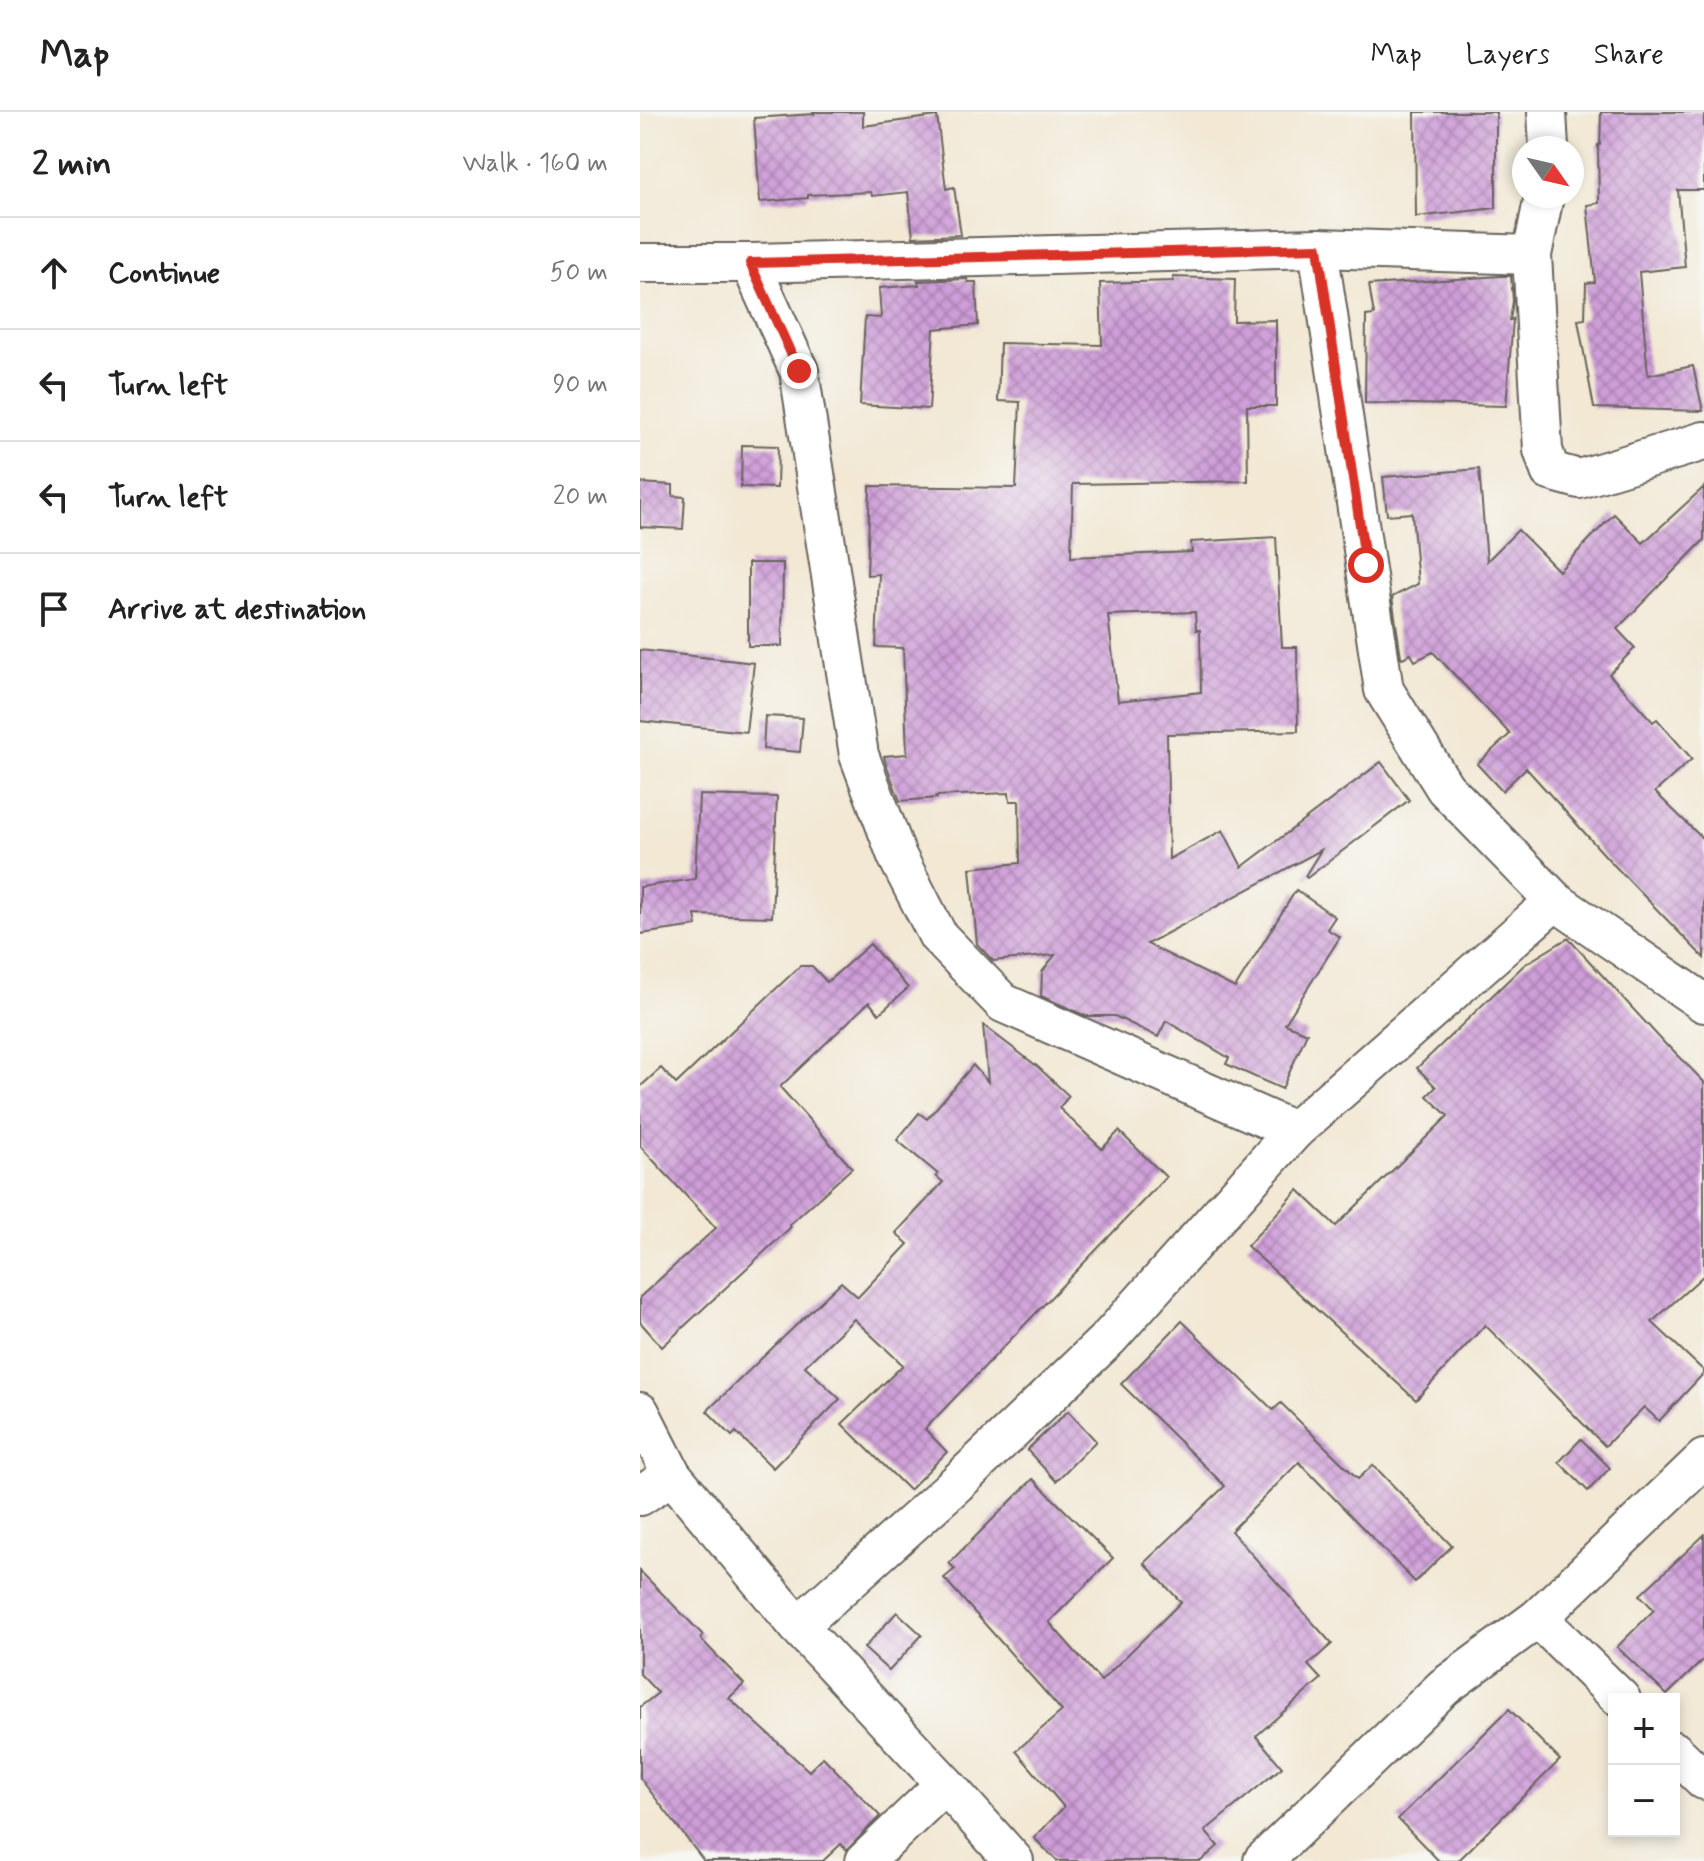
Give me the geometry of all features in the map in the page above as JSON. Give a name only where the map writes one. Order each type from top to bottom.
[{"type":"street","points":[[1547,112],[1548,136]]},
{"type":"street","points":[[1542,208],[1532,255],[1543,450],[1550,471],[1579,479],[1704,441]]},
{"type":"street","points":[[640,263],[750,263],[1318,248],[1532,255]]},
{"type":"street","points":[[1318,248],[1384,690],[1445,788],[1555,901],[1704,1003]]},
{"type":"street","points":[[750,263],[799,371],[859,755],[897,856],[938,936],[1003,1003],[1294,1131]]},
{"type":"street","points":[[798,1626],[956,1484],[1109,1338],[1294,1131],[1555,901]]},
{"type":"street","points":[[640,1412],[672,1475],[798,1626],[1014,1861]]},
{"type":"street","points":[[1263,1861],[1444,1687],[1538,1618],[1704,1459]]},
{"type":"street","points":[[640,1496],[672,1475]]},
{"type":"street","points":[[1538,1618],[1615,1693]]},
{"type":"street","points":[[1680,1757],[1704,1780]]},
{"type":"street","points":[[865,1861],[945,1784]]},
{"type":"building","points":[[813,112],[863,112],[863,126],[937,116],[946,189],[954,187],[961,235],[913,237],[908,192],[872,196],[871,192],[808,195],[808,198],[760,202],[754,118]]},
{"type":"building","points":[[1415,112],[1496,112],[1496,208],[1416,217]]},
{"type":"building","points":[[1601,112],[1704,112],[1704,190],[1678,190],[1685,267],[1639,272],[1648,375],[1693,366],[1703,411],[1594,408],[1578,320],[1585,319],[1586,283],[1595,282],[1587,205],[1599,203]]},
{"type":"building","points":[[1511,276],[1513,301],[1506,406],[1365,403],[1366,316],[1374,315],[1369,285]]},
{"type":"building","points":[[1173,277],[1235,279],[1234,321],[1276,320],[1276,406],[1247,406],[1248,481],[1073,484],[1071,557],[1192,552],[1191,542],[1276,537],[1282,647],[1297,647],[1298,731],[1167,734],[1169,859],[1223,830],[1242,867],[1381,762],[1409,800],[1307,878],[1305,876],[1321,850],[1147,944],[1235,988],[1296,890],[1335,917],[1327,929],[1340,937],[1285,1024],[1307,1033],[1282,1089],[1226,1064],[1229,1058],[1166,1021],[1158,1037],[1115,1016],[1086,1016],[1041,996],[1042,972],[1055,955],[993,961],[977,944],[970,868],[1020,863],[1019,801],[1010,801],[1009,793],[900,801],[884,756],[907,754],[903,648],[876,647],[879,574],[867,575],[870,486],[1016,488],[1020,402],[998,401],[1000,343],[1102,345],[1100,283],[1173,281]],"holes":[[[1195,612],[1196,630],[1200,630],[1201,692],[1118,701],[1108,615]]]},
{"type":"building","points":[[968,279],[968,282],[976,282],[978,325],[934,329],[929,409],[860,405],[865,317],[881,318],[879,288],[919,285],[918,281]]},
{"type":"building","points":[[742,445],[778,446],[777,488],[741,487]]},
{"type":"building","points":[[1479,469],[1487,561],[1518,530],[1559,571],[1614,514],[1643,543],[1704,487],[1704,540],[1617,629],[1635,648],[1609,674],[1653,722],[1657,719],[1692,759],[1655,792],[1704,840],[1704,958],[1526,768],[1502,791],[1477,764],[1510,734],[1433,652],[1415,661],[1411,654],[1401,657],[1392,597],[1418,584],[1412,513],[1387,515],[1383,477]]},
{"type":"building","points":[[640,483],[673,485],[673,496],[685,497],[683,529],[640,527]]},
{"type":"building","points":[[748,563],[783,563],[782,646],[748,646]]},
{"type":"building","points":[[640,650],[754,663],[746,732],[640,721]]},
{"type":"building","points":[[765,716],[803,718],[800,752],[763,749]]},
{"type":"building","points":[[699,795],[777,797],[772,917],[695,915],[697,926],[640,934],[640,887],[695,879]]},
{"type":"building","points":[[1568,938],[1704,1082],[1704,1275],[1652,1322],[1704,1373],[1659,1421],[1644,1407],[1605,1446],[1485,1325],[1416,1400],[1247,1246],[1298,1190],[1336,1226],[1448,1116],[1427,1096],[1436,1087],[1417,1068],[1524,965]]},
{"type":"building","points":[[870,944],[908,988],[879,1014],[869,1002],[780,1087],[852,1168],[662,1347],[640,1322],[640,1297],[716,1228],[640,1146],[640,1087],[661,1068],[676,1084],[800,966],[812,966],[827,982]]},
{"type":"building","points":[[983,1025],[1038,1067],[1069,1096],[1059,1108],[1102,1149],[1119,1131],[1166,1177],[925,1429],[947,1452],[909,1490],[842,1424],[903,1365],[854,1319],[805,1366],[840,1399],[773,1468],[736,1432],[732,1436],[707,1411],[841,1282],[858,1297],[908,1244],[896,1233],[943,1182],[936,1176],[938,1174],[897,1140],[919,1113],[927,1119],[973,1065],[988,1082]]},
{"type":"building","points":[[1182,1321],[1273,1410],[1281,1403],[1358,1479],[1373,1465],[1452,1546],[1415,1582],[1299,1462],[1231,1531],[1332,1644],[1308,1665],[1321,1679],[1256,1736],[1282,1767],[1205,1831],[1218,1846],[1201,1861],[1057,1861],[1034,1838],[1064,1807],[1016,1751],[1062,1711],[944,1578],[955,1569],[949,1563],[1033,1479],[1113,1558],[1049,1622],[1101,1681],[1181,1602],[1144,1563],[1225,1486],[1121,1384]]},
{"type":"building","points":[[1068,1411],[1096,1441],[1056,1481],[1027,1450]]},
{"type":"building","points":[[1581,1439],[1610,1468],[1588,1491],[1559,1462]]},
{"type":"building","points":[[1704,1535],[1704,1659],[1669,1693],[1665,1693],[1617,1647],[1654,1610],[1640,1595]]},
{"type":"building","points":[[640,1571],[703,1635],[700,1638],[744,1684],[729,1698],[809,1771],[823,1757],[880,1816],[847,1850],[841,1844],[823,1861],[704,1861],[640,1778],[640,1707],[658,1693],[640,1674]]},
{"type":"building","points":[[897,1612],[922,1635],[889,1671],[864,1648]]},
{"type":"building","points":[[1509,1709],[1560,1760],[1458,1861],[1439,1861],[1398,1819]]},
{"type":"route","points":[[799,371],[750,263],[1318,248],[1366,565]]}]
